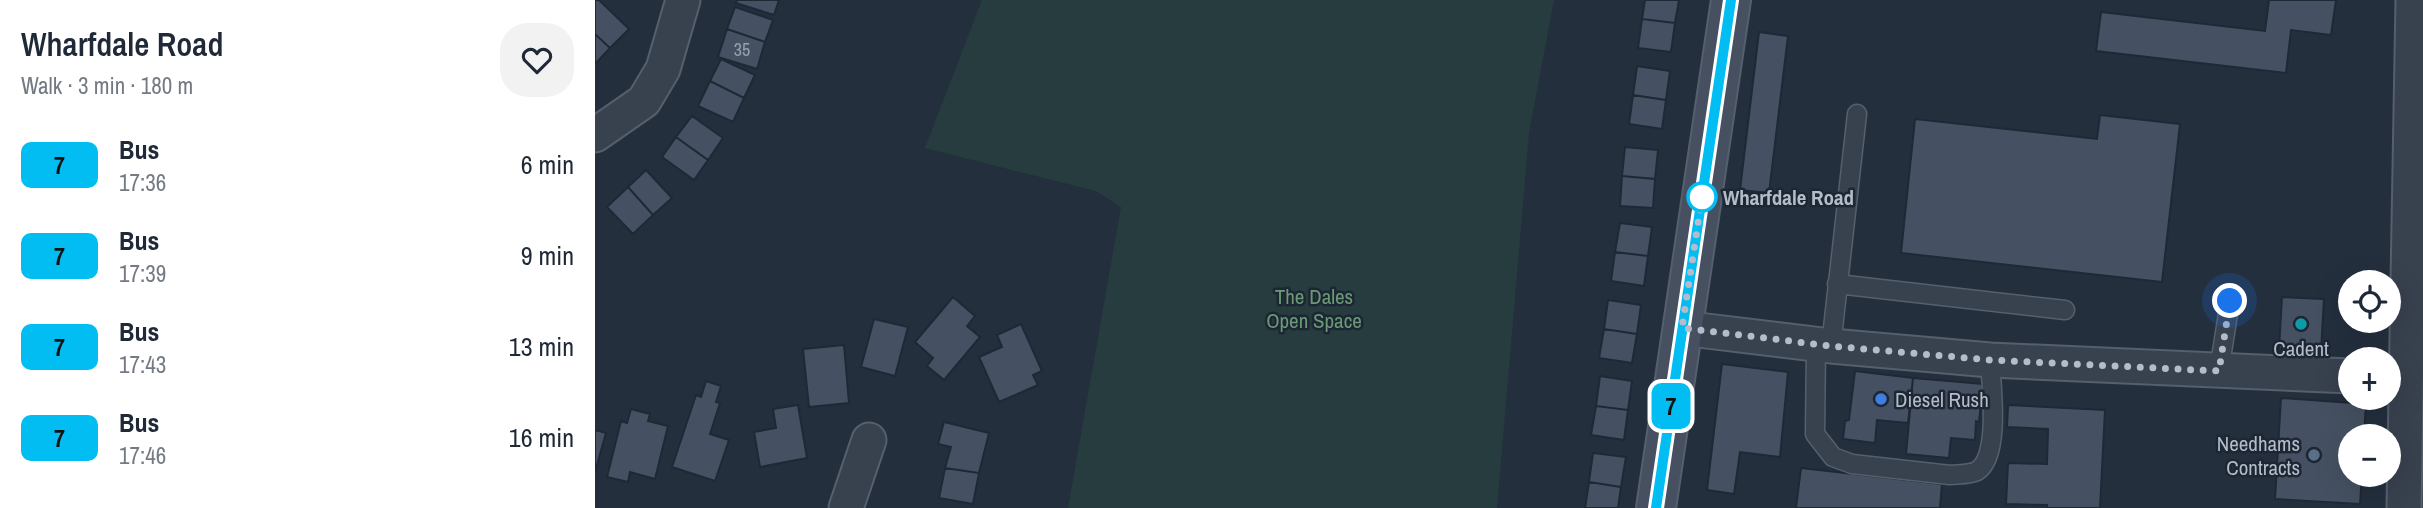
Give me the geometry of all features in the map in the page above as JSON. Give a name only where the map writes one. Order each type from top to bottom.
[{"type":"street","points":[[595,135],[644,101],[663,69],[684,0]]},
{"type":"street","points":[[1656,508],[1731,0]]},
{"type":"street","points":[[2401,347],[2416,170],[2413,0]]},
{"type":"street","points":[[1682,328],[1823,345],[1990,360],[2338,376]]},
{"type":"street","points":[[2399,410],[2403,508]]},
{"type":"street","points":[[846,508],[869,440]]},
{"type":"lane","points":[[1857,114],[1836,284],[1823,345],[1815,434],[1833,457],[1852,464],[1950,475],[1978,470],[1987,457],[1992,432],[1990,360]]},
{"type":"lane","points":[[1836,284],[2065,310]]},
{"type":"lane","points":[[2219,371],[2230,301]]},
{"type":"green space","name":"The Dales Open Space","points":[[982,0],[1554,0],[1529,133],[1497,508],[1068,508],[1121,207],[1096,191],[925,148]]},
{"type":"building","points":[[595,0],[599,0],[629,29],[610,48],[595,34]]},
{"type":"building","points":[[737,0],[779,0],[774,15],[736,3]]},
{"type":"building","points":[[1645,0],[1679,0],[1675,23],[1642,19]]},
{"type":"building","points":[[2269,0],[2336,0],[2331,35],[2291,30],[2286,73],[2096,51],[2101,12],[2265,31]]},
{"type":"building","points":[[735,7],[773,20],[765,42],[727,29]]},
{"type":"building","points":[[1642,19],[1675,23],[1671,52],[1638,48]]},
{"type":"building","points":[[727,29],[765,42],[757,69],[718,57]]},
{"type":"building","points":[[1759,32],[1788,36],[1769,193],[1740,190]]},
{"type":"building","points":[[595,34],[610,48],[595,64]]},
{"type":"building","points":[[721,59],[755,75],[744,98],[710,81]]},
{"type":"building","points":[[1637,66],[1670,71],[1666,100],[1633,95]]},
{"type":"building","points":[[710,81],[744,98],[733,122],[698,106]]},
{"type":"building","points":[[1633,95],[1666,100],[1662,129],[1629,124]]},
{"type":"building","points":[[2100,115],[2180,124],[2162,282],[1901,253],[1915,119],[2097,139]]},
{"type":"building","points":[[692,116],[723,138],[708,160],[676,137]]},
{"type":"building","points":[[676,137],[708,160],[694,180],[662,157]]},
{"type":"building","points":[[1625,147],[1658,150],[1655,179],[1622,176]]},
{"type":"building","points":[[646,170],[672,198],[653,215],[628,187]]},
{"type":"building","points":[[1622,176],[1655,179],[1653,208],[1620,206]]},
{"type":"building","points":[[628,187],[653,215],[633,234],[607,207]]},
{"type":"building","points":[[1620,223],[1652,227],[1648,256],[1615,252]]},
{"type":"building","points":[[1615,252],[1648,256],[1644,286],[1611,281]]},
{"type":"building","points":[[953,297],[975,316],[967,326],[980,337],[944,380],[927,366],[933,358],[915,342]]},
{"type":"building","name":"Cadent","points":[[2282,297],[2324,299],[2321,352],[2279,349]]},
{"type":"building","points":[[1608,300],[1641,305],[1637,334],[1604,329]]},
{"type":"building","points":[[874,319],[908,327],[895,376],[861,367]]},
{"type":"building","points":[[1021,324],[1042,371],[1033,375],[1038,385],[999,402],[979,357],[1002,347],[997,335]]},
{"type":"building","points":[[1604,329],[1637,334],[1632,363],[1599,358]]},
{"type":"building","points":[[844,345],[849,403],[809,407],[803,349]]},
{"type":"building","points":[[1722,364],[1788,372],[1780,457],[1740,452],[1734,494],[1707,490]]},
{"type":"building","name":"Diesel Rush","points":[[1855,371],[1913,378],[1908,423],[1877,420],[1875,443],[1843,439],[1845,421],[1849,420]]},
{"type":"building","points":[[1600,376],[1632,381],[1628,410],[1596,406]]},
{"type":"building","points":[[1913,378],[1983,384],[1975,440],[1951,438],[1949,458],[1906,454]]},
{"type":"building","points":[[706,381],[721,386],[716,402],[720,403],[710,434],[729,440],[715,481],[672,467],[696,395],[701,397]]},
{"type":"building","name":"Needhams Contracts","points":[[2281,398],[2338,402],[2338,410],[2366,410],[2365,424],[2338,424],[2338,487],[2361,487],[2360,504],[2275,499]]},
{"type":"building","points":[[798,405],[807,458],[760,467],[754,432],[776,428],[773,409]]},
{"type":"building","points":[[2008,405],[2105,410],[2100,508],[2047,508],[2047,505],[2006,504],[2008,463],[2047,464],[2048,429],[2007,427]]},
{"type":"building","points":[[1596,406],[1628,410],[1624,440],[1591,435]]},
{"type":"building","points":[[631,409],[650,414],[648,421],[668,426],[655,479],[630,472],[628,482],[607,477],[621,421],[627,423]]},
{"type":"building","points":[[944,422],[989,433],[979,473],[945,468],[951,447],[938,444]]},
{"type":"building","points":[[595,430],[606,433],[595,472]]},
{"type":"building","points":[[1593,453],[1626,457],[1621,487],[1589,482]]},
{"type":"building","points":[[945,468],[979,473],[973,504],[939,498]]},
{"type":"building","points":[[1801,468],[1942,484],[1940,508],[1796,508]]},
{"type":"building","points":[[1589,482],[1621,487],[1618,508],[1585,508]]},
{"type":"bus line","name":"7","points":[[1656,508],[1731,0]]},
{"type":"place","name":"Wharfdale Road","points":[[1702,197]]},
{"type":"place","name":"Cadent","points":[[2301,324]]},
{"type":"place","name":"Diesel Rush","points":[[1881,399]]},
{"type":"place","name":"Needhams Contracts","points":[[2314,455]]},
{"type":"route","points":[[1702,197],[1703,191],[1682,328],[1831,346],[1990,360],[2219,371],[2230,301]]}]
